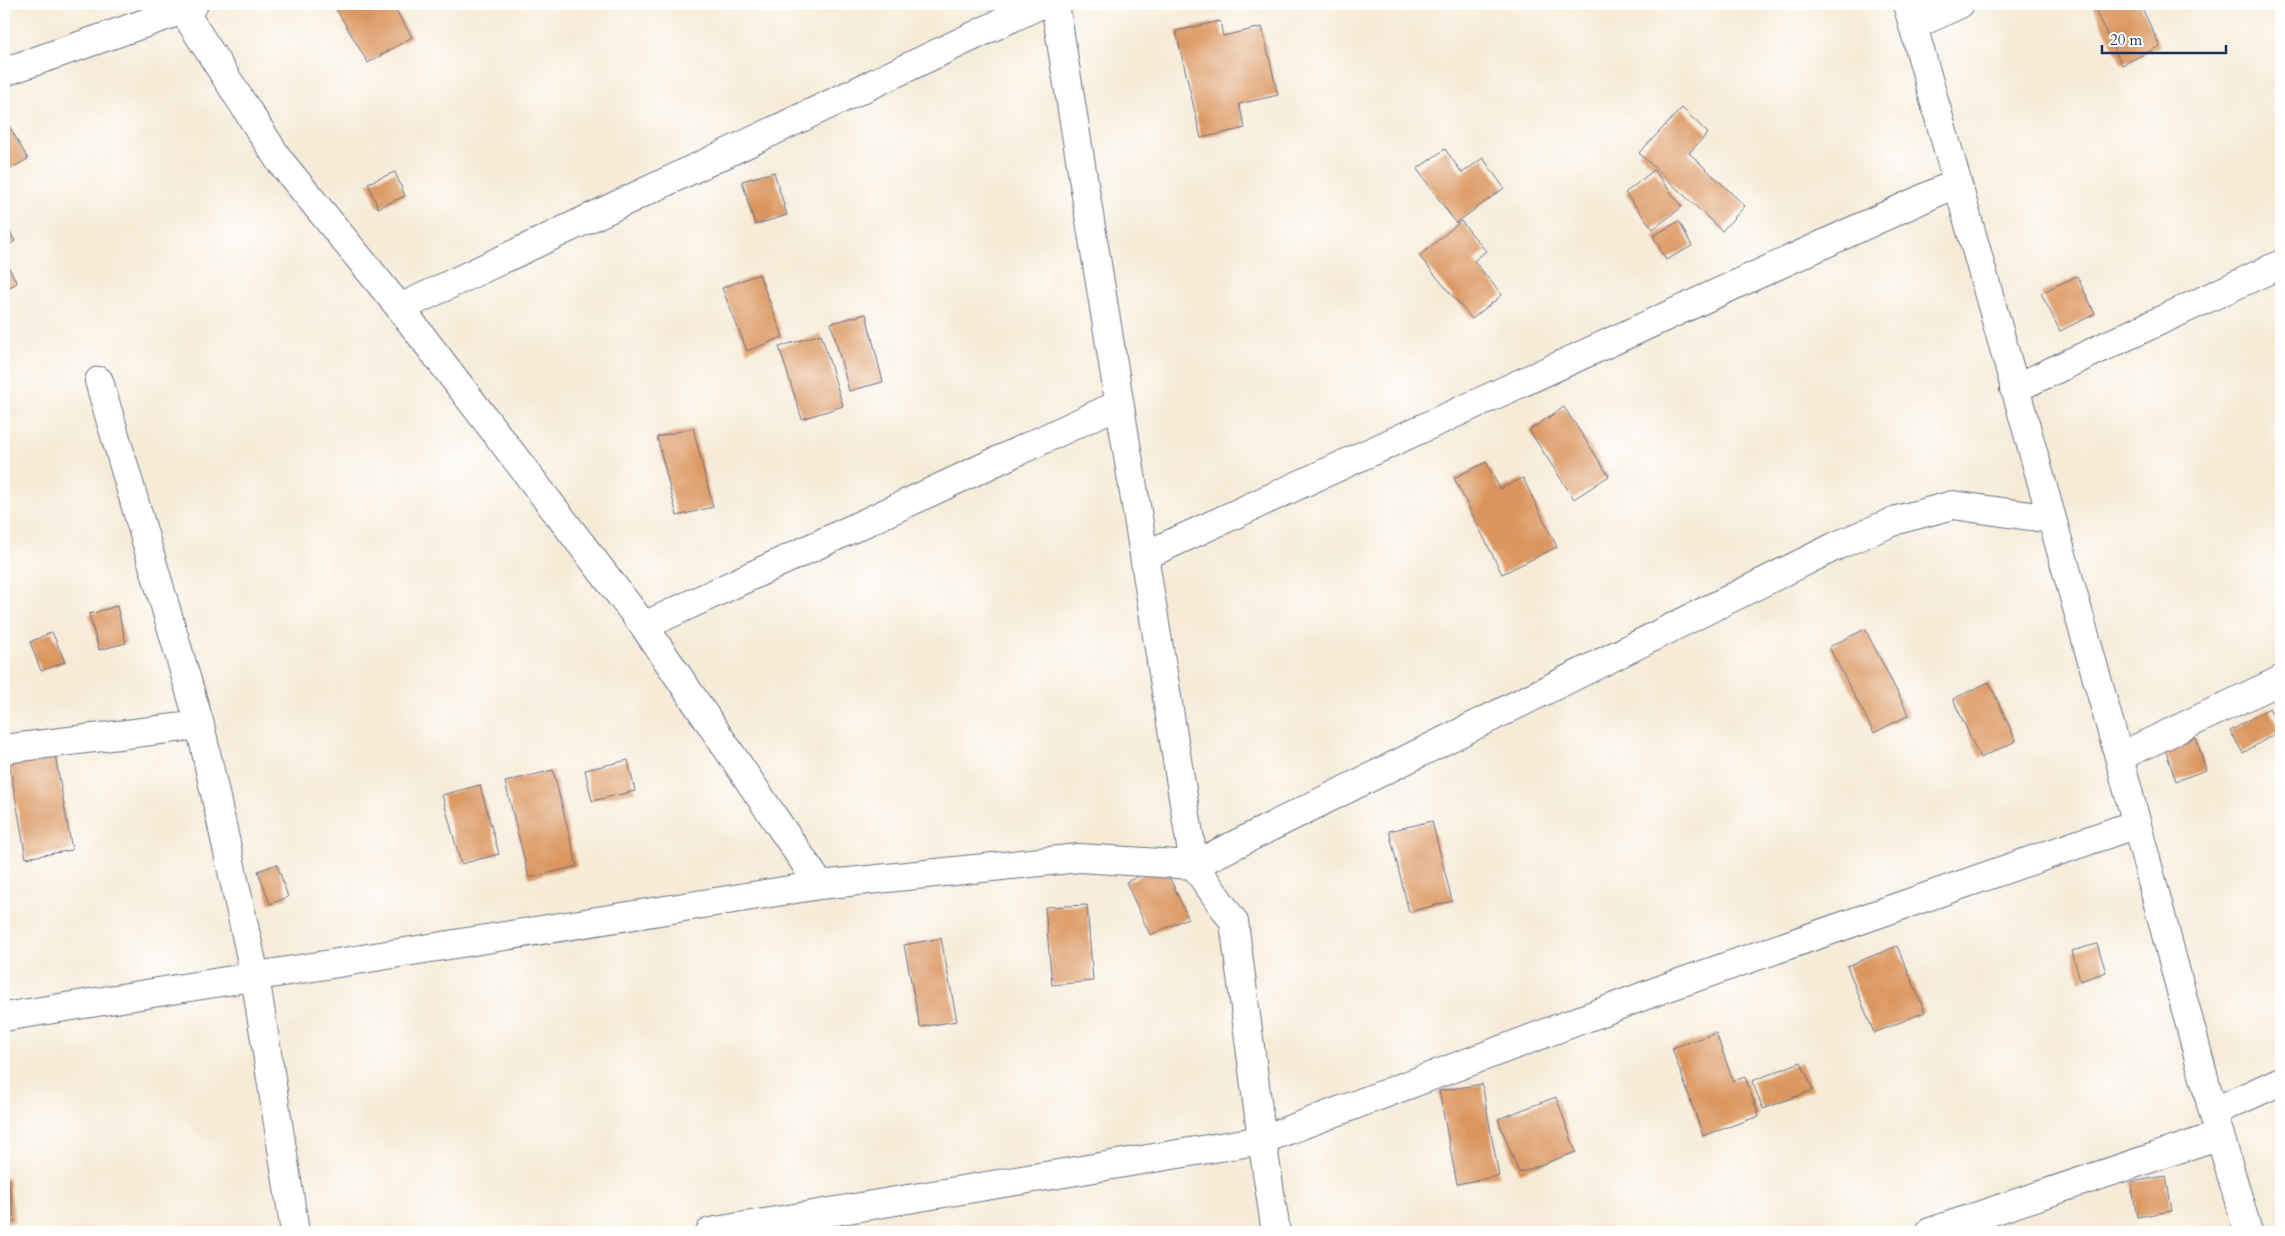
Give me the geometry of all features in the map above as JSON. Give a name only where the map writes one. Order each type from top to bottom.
[{"type":"street","points":[[400,308],[1041,4]]},
{"type":"street","points":[[1055,4],[1194,865],[1234,922],[1262,1140],[1276,1232]]},
{"type":"street","points":[[1960,4],[1910,15],[2119,757],[2216,1123],[2248,1232]]},
{"type":"street","points":[[4,72],[185,6],[279,160],[400,308],[644,626],[820,885]]},
{"type":"street","points":[[1144,556],[1957,184]]},
{"type":"street","points":[[2014,389],[2281,264]]},
{"type":"street","points":[[99,381],[200,725],[256,976],[295,1232]]},
{"type":"street","points":[[644,626],[1119,404]]},
{"type":"street","points":[[4,1017],[820,885],[1079,858],[1194,865],[1827,551],[1897,520],[1953,505],[2051,520]]},
{"type":"street","points":[[2119,757],[2281,680]]},
{"type":"street","points":[[4,749],[200,725]]},
{"type":"street","points":[[710,1232],[1262,1140],[1665,988],[2136,824]]},
{"type":"street","points":[[1930,1232],[2216,1123],[2281,1081]]},
{"type":"building","points":[[333,4],[392,4],[412,37],[368,63]]},
{"type":"building","points":[[2092,4],[2140,4],[2160,46],[2122,65]]},
{"type":"building","points":[[1220,21],[1223,36],[1262,27],[1278,95],[1239,104],[1245,128],[1201,138],[1176,31]]},
{"type":"building","points":[[1682,108],[1708,133],[1689,153],[1745,206],[1722,231],[1639,153]]},
{"type":"building","points":[[4,117],[28,159],[4,172]]},
{"type":"building","points":[[1445,149],[1462,173],[1483,158],[1504,188],[1456,223],[1417,169]]},
{"type":"building","points":[[1654,170],[1682,207],[1653,229],[1625,193]]},
{"type":"building","points":[[395,172],[405,196],[378,208],[368,183]]},
{"type":"building","points":[[774,172],[787,215],[755,225],[742,181]]},
{"type":"building","points":[[1461,221],[1486,251],[1474,261],[1502,295],[1472,319],[1419,256]]},
{"type":"building","points":[[1679,221],[1692,246],[1666,260],[1653,236]]},
{"type":"building","points":[[4,222],[15,241],[4,248]]},
{"type":"building","points":[[4,259],[17,283],[4,290]]},
{"type":"building","points":[[759,274],[783,337],[747,351],[722,288]]},
{"type":"building","points":[[2077,276],[2095,314],[2060,331],[2041,293]]},
{"type":"building","points":[[866,314],[883,382],[849,391],[831,323]]},
{"type":"building","points":[[821,334],[843,406],[802,419],[779,347]]},
{"type":"building","points":[[1564,407],[1609,476],[1574,499],[1529,430]]},
{"type":"building","points":[[693,428],[713,507],[677,516],[657,437]]},
{"type":"building","points":[[1486,462],[1500,489],[1523,478],[1557,547],[1502,574],[1454,478]]},
{"type":"building","points":[[117,606],[126,643],[99,650],[89,614]]},
{"type":"building","points":[[1865,629],[1909,715],[1874,733],[1829,647]]},
{"type":"building","points":[[52,632],[65,662],[41,671],[30,642]]},
{"type":"building","points":[[1989,682],[2016,741],[1980,758],[1953,699]]},
{"type":"building","points":[[2269,708],[2281,730],[2243,753],[2230,731]]},
{"type":"building","points":[[2196,738],[2206,770],[2176,781],[2165,749]]},
{"type":"building","points":[[55,754],[72,850],[26,858],[9,761]]},
{"type":"building","points":[[628,760],[635,791],[592,801],[585,770]]},
{"type":"building","points":[[553,770],[577,866],[529,878],[505,782]]},
{"type":"building","points":[[480,785],[499,854],[461,864],[442,795]]},
{"type":"building","points":[[1432,821],[1452,901],[1409,912],[1389,831]]},
{"type":"building","points":[[4,836],[9,850],[4,851]]},
{"type":"building","points":[[277,864],[288,897],[270,904],[258,871]]},
{"type":"building","points":[[1164,865],[1188,918],[1150,935],[1126,882]]},
{"type":"building","points":[[1087,905],[1093,981],[1052,985],[1045,907]]},
{"type":"building","points":[[941,938],[957,1021],[920,1027],[904,945]]},
{"type":"building","points":[[2097,944],[2106,972],[2080,981],[2072,951]]},
{"type":"building","points":[[1897,946],[1925,1012],[1874,1033],[1847,966]]},
{"type":"building","points":[[1716,1033],[1733,1081],[1745,1077],[1759,1116],[1703,1136],[1672,1048]]},
{"type":"building","points":[[1801,1062],[1813,1090],[1763,1109],[1752,1081]]},
{"type":"building","points":[[1482,1084],[1499,1176],[1457,1184],[1439,1091]]},
{"type":"building","points":[[1556,1097],[1576,1152],[1519,1173],[1498,1119]]},
{"type":"building","points":[[2166,1176],[2172,1211],[2137,1217],[2131,1182]]},
{"type":"building","points":[[8,1177],[15,1222],[4,1223],[4,1178]]}]
